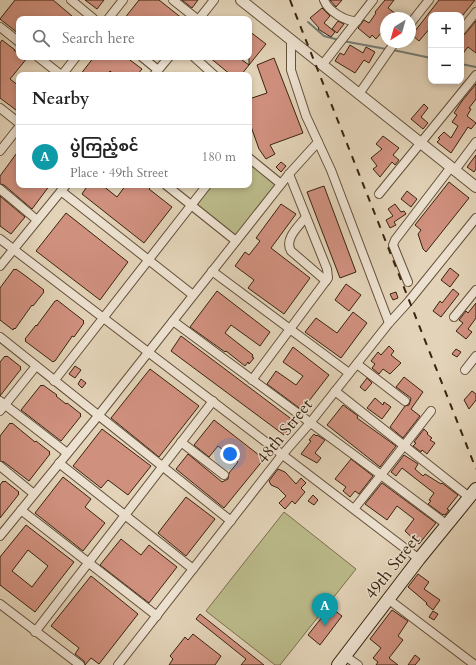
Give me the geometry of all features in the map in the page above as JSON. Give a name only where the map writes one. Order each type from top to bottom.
[{"type":"main road","name":"49th Street","points":[[341,660],[418,559],[473,493]]},
{"type":"street","points":[[71,0],[90,16]]},
{"type":"street","points":[[110,16],[123,0]]},
{"type":"street","points":[[173,0],[194,16]]},
{"type":"street","points":[[201,16],[214,0]]},
{"type":"street","points":[[241,0],[476,187]]},
{"type":"street","points":[[324,0],[325,4],[335,13],[352,21],[357,20]]},
{"type":"street","points":[[323,64],[373,0]]},
{"type":"street","points":[[416,16],[429,0]]},
{"type":"street","points":[[464,27],[476,12]]},
{"type":"street","points":[[0,27],[16,40]]},
{"type":"street","points":[[291,41],[291,70],[306,116],[336,182],[389,323]]},
{"type":"street","points":[[359,94],[390,48]]},
{"type":"street","points":[[42,60],[57,72]]},
{"type":"street","points":[[64,72],[74,60]]},
{"type":"street","points":[[145,60],[156,72],[166,60]]},
{"type":"street","points":[[197,60],[211,72]]},
{"type":"street","points":[[379,194],[476,75]]},
{"type":"street","points":[[0,108],[16,121]]},
{"type":"street","points":[[0,151],[16,131]]},
{"type":"street","points":[[1,534],[98,416],[289,174],[318,142]]},
{"type":"street","points":[[408,282],[393,245],[395,240],[476,142]]},
{"type":"street","points":[[252,160],[281,184]]},
{"type":"street","points":[[252,380],[328,278],[327,270],[289,174]]},
{"type":"street","points":[[0,266],[63,188],[148,260],[193,295]]},
{"type":"street","points":[[170,188],[236,241]]},
{"type":"street","points":[[54,381],[205,188]]},
{"type":"street","points":[[0,190],[37,220]]},
{"type":"street","points":[[306,217],[291,238],[288,245],[291,251],[326,281]]},
{"type":"street","name":"48th Street","points":[[118,665],[282,455],[310,423],[389,323],[409,301],[476,218]]},
{"type":"street","points":[[0,238],[418,559]]},
{"type":"street","points":[[212,271],[349,373]]},
{"type":"street","points":[[454,317],[476,290]]},
{"type":"street","points":[[173,321],[446,524]]},
{"type":"street","points":[[0,337],[231,521]]},
{"type":"street","points":[[465,370],[476,356]]},
{"type":"street","points":[[357,364],[405,402]]},
{"type":"street","points":[[36,366],[2,406],[67,453]]},
{"type":"street","points":[[335,391],[405,446],[473,493]]},
{"type":"street","points":[[35,632],[213,402]]},
{"type":"street","points":[[354,509],[431,411]]},
{"type":"street","points":[[181,442],[224,475]]},
{"type":"street","points":[[59,463],[193,569]]},
{"type":"street","points":[[0,466],[34,494]]},
{"type":"street","points":[[21,510],[157,616]]},
{"type":"street","points":[[388,599],[475,665]]},
{"type":"street","points":[[0,604],[80,665]]},
{"type":"street","points":[[341,660],[358,665]]},
{"type":"shaded area","points":[[252,164],[277,185],[236,236],[197,205],[210,188],[252,188]]},
{"type":"shaded area","points":[[284,512],[356,569],[280,665],[275,665],[206,611]]},
{"type":"building","points":[[15,0],[53,0],[72,16],[16,16],[16,32],[0,19]]},
{"type":"building","points":[[85,0],[104,0],[97,9]]},
{"type":"building","points":[[139,0],[159,0],[179,16],[126,16]]},
{"type":"building","points":[[182,0],[198,0],[192,8]]},
{"type":"building","points":[[330,0],[342,0],[336,7]]},
{"type":"building","points":[[385,0],[394,0],[388,8],[393,12],[380,12],[380,34],[376,39],[372,35],[370,38],[358,28],[364,20],[369,23],[376,13],[375,12]]},
{"type":"building","points":[[439,0],[475,0],[464,14],[464,12],[430,12]]},
{"type":"building","points":[[322,8],[330,16],[324,23],[335,32],[331,37],[318,29],[319,28],[310,18]]},
{"type":"building","points":[[428,14],[428,30],[419,41],[416,38],[416,30]]},
{"type":"building","points":[[338,21],[344,24],[337,33],[332,29]]},
{"type":"building","points":[[476,21],[476,53],[468,47],[464,52],[465,34]]},
{"type":"building","points":[[252,33],[266,44],[249,65],[249,60],[252,60]]},
{"type":"building","points":[[2,40],[15,50],[16,60],[26,60],[10,79],[16,84],[16,110],[0,98],[0,43]]},
{"type":"building","points":[[350,45],[363,53],[366,47],[375,52],[369,63],[364,60],[355,73],[335,61],[340,53],[344,55]]},
{"type":"building","points":[[274,58],[303,133],[270,145],[275,154],[266,159],[259,149],[252,129],[252,98],[267,93],[257,65]]},
{"type":"building","points":[[92,60],[130,60],[142,69],[140,72],[82,72]]},
{"type":"building","points":[[213,60],[242,60],[249,65],[243,72],[227,72]]},
{"type":"building","points":[[476,84],[476,99],[469,108],[471,109],[467,116],[476,123],[471,129],[468,127],[451,153],[437,142],[440,139],[438,138],[444,132],[451,138],[458,126],[452,122],[457,115],[454,113]]},
{"type":"building","points":[[424,104],[428,108],[421,117],[428,123],[423,129],[411,119]]},
{"type":"building","points":[[383,136],[399,148],[393,155],[399,160],[395,165],[392,162],[380,177],[373,169],[377,166],[371,158],[382,149],[376,144]]},
{"type":"building","points":[[16,154],[16,188],[48,188],[32,209],[4,185],[0,184],[0,176]]},
{"type":"building","points":[[476,155],[476,169],[474,172],[467,167]]},
{"type":"building","points":[[281,162],[286,166],[281,172],[276,167]]},
{"type":"building","points":[[449,182],[469,198],[426,252],[423,249],[418,234],[421,230],[415,225]]},
{"type":"building","points":[[324,186],[356,272],[340,278],[307,192]]},
{"type":"building","points":[[86,188],[106,188],[117,197],[124,188],[150,188],[149,189],[172,207],[144,243],[82,194]]},
{"type":"building","points":[[407,191],[417,199],[411,207],[401,199]]},
{"type":"building","points":[[0,196],[25,217],[11,234],[0,226]]},
{"type":"building","points":[[281,204],[296,214],[271,248],[310,278],[284,314],[248,288],[254,280],[235,266],[245,252],[249,255],[260,241],[256,238]]},
{"type":"building","points":[[395,204],[401,212],[404,211],[406,214],[394,222],[396,225],[390,228],[386,220],[393,216],[388,209]]},
{"type":"building","points":[[66,213],[128,262],[100,300],[36,251]]},
{"type":"building","points":[[450,268],[459,275],[450,287],[441,280]]},
{"type":"building","points":[[14,269],[44,290],[44,292],[13,330],[0,320],[0,288]]},
{"type":"building","points":[[346,284],[361,295],[349,311],[335,300]]},
{"type":"building","points":[[453,289],[459,294],[441,317],[433,311],[440,301],[442,303]]},
{"type":"building","points":[[217,291],[270,332],[260,346],[231,325],[225,333],[253,355],[252,357],[254,358],[245,366],[226,351],[225,352],[190,327]]},
{"type":"building","points":[[396,292],[398,298],[393,300],[390,294]]},
{"type":"building","points":[[57,300],[84,321],[84,323],[74,337],[72,336],[53,362],[25,341],[25,339]]},
{"type":"building","points":[[476,303],[476,318],[468,329],[472,332],[466,339],[456,331],[463,323],[459,320],[466,311],[468,313]]},
{"type":"building","points":[[353,312],[367,323],[341,358],[305,332],[316,318],[337,333]]},
{"type":"building","points":[[181,336],[294,421],[284,435],[171,351]]},
{"type":"building","points":[[389,346],[394,351],[391,355],[401,363],[390,374],[383,369],[379,374],[372,368],[375,364],[371,361],[378,352],[381,355]]},
{"type":"building","points":[[293,347],[329,375],[302,410],[267,384],[276,371],[296,385],[303,376],[283,362]]},
{"type":"building","points":[[456,349],[461,352],[457,357],[452,354]]},
{"type":"building","points":[[5,356],[21,367],[21,369],[0,396],[0,362]]},
{"type":"building","points":[[75,366],[81,370],[75,378],[69,374]]},
{"type":"building","points":[[150,369],[199,406],[159,457],[111,418]]},
{"type":"building","points":[[404,377],[423,392],[411,409],[420,416],[403,438],[390,427],[405,406],[409,405],[410,402],[411,398],[396,387]]},
{"type":"building","points":[[367,378],[372,383],[365,391],[360,387]]},
{"type":"building","points":[[81,379],[86,383],[82,388],[78,384]]},
{"type":"building","points":[[41,385],[57,395],[56,396],[66,404],[67,403],[81,414],[61,441],[21,410]]},
{"type":"building","points":[[472,391],[476,394],[476,400],[469,409],[464,400]]},
{"type":"building","points":[[375,398],[383,405],[384,402],[391,407],[382,419],[367,408]]},
{"type":"building","points":[[343,405],[358,416],[357,418],[396,446],[380,467],[327,425]]},
{"type":"building","points":[[214,420],[264,459],[224,508],[176,469],[188,454],[222,482],[228,479],[229,473],[238,462],[218,446],[209,457],[194,445]]},
{"type":"building","points":[[10,423],[50,452],[29,481],[4,462],[0,461],[0,436]]},
{"type":"building","points":[[102,429],[151,466],[128,495],[108,480],[101,488],[73,466]]},
{"type":"building","points":[[424,429],[432,438],[430,440],[435,443],[427,454],[422,450],[421,452],[413,446],[416,443],[414,442]]},
{"type":"building","points":[[314,434],[325,440],[315,453],[321,458],[317,463],[301,454],[311,441],[309,440]]},
{"type":"building","points":[[404,455],[418,464],[415,469],[423,476],[425,474],[441,484],[442,483],[458,495],[447,509],[449,510],[445,515],[428,504],[434,493],[402,468],[396,476],[391,472]]},
{"type":"building","points":[[351,459],[373,476],[359,494],[355,491],[350,497],[343,491],[346,487],[335,479]]},
{"type":"building","points":[[278,469],[285,472],[296,484],[301,478],[306,483],[301,488],[305,492],[295,504],[292,501],[285,509],[279,503],[286,496],[278,488],[271,485],[269,481]]},
{"type":"building","points":[[63,477],[91,499],[85,507],[105,523],[83,551],[35,513]]},
{"type":"building","points":[[3,481],[19,492],[19,494],[0,518],[0,485]]},
{"type":"building","points":[[382,483],[436,523],[419,544],[405,531],[414,519],[397,506],[387,520],[365,504]]},
{"type":"building","points":[[313,495],[318,500],[314,505],[308,501]]},
{"type":"building","points":[[186,497],[215,519],[186,556],[158,533]]},
{"type":"building","points":[[26,525],[74,562],[35,612],[0,585],[0,557]],"holes":[[[28,550],[48,566],[32,587],[12,571]]]},
{"type":"building","points":[[121,539],[141,555],[149,545],[177,567],[149,603],[100,565]]},
{"type":"building","points":[[418,574],[429,582],[424,589],[440,600],[433,610],[408,587]]},
{"type":"building","points":[[91,576],[138,614],[99,664],[91,658],[85,665],[84,661],[75,654],[79,648],[51,626]]},
{"type":"building","points":[[330,607],[342,616],[320,645],[308,635]]},
{"type":"building","points":[[392,610],[408,621],[398,636],[403,640],[389,658],[398,665],[376,665],[378,662],[373,658],[381,648],[370,639]]},
{"type":"building","points":[[433,611],[438,614],[434,620],[429,617]]},
{"type":"building","points":[[200,614],[264,665],[241,665],[246,659],[196,619]]},
{"type":"building","points":[[193,634],[221,656],[215,665],[169,665],[173,659],[170,656],[185,637],[188,640]]},
{"type":"building","points":[[415,655],[420,659],[415,665],[408,665]]},
{"type":"waterway","points":[[308,22],[324,36],[339,40]]},
{"type":"waterway","points":[[343,41],[386,49]]},
{"type":"waterway","points":[[393,50],[428,57]]},
{"type":"waterway","points":[[464,65],[476,67]]},
{"type":"railway","points":[[290,0],[476,469]]},
{"type":"place","name":"ပွဲကြည့်စင်","points":[[325,626]]}]
